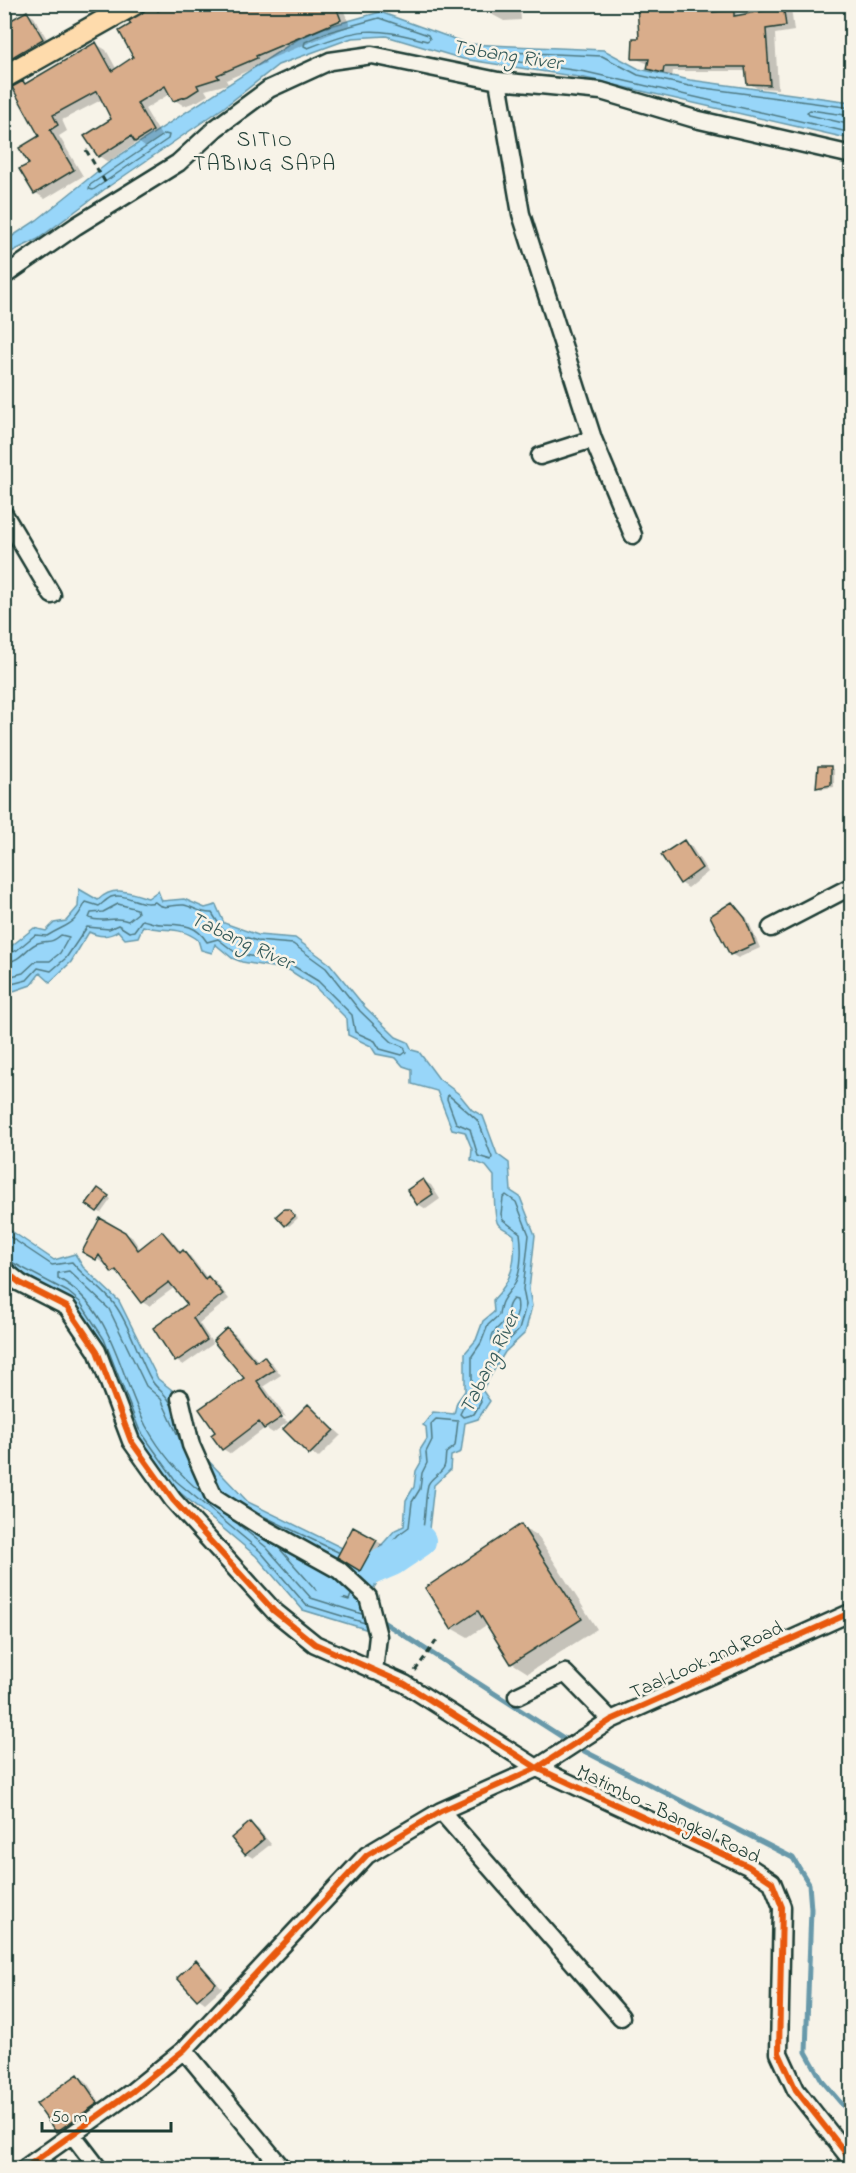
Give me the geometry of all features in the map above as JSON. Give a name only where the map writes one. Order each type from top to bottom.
[{"type":"main road","points":[[4,77],[134,4]]},
{"type":"street","points":[[4,276],[76,226],[178,163],[216,128],[269,89],[330,61],[372,55],[498,81],[601,91],[695,119],[852,155]]},
{"type":"street","points":[[498,81],[521,214],[593,439],[633,535]]},
{"type":"street","points":[[540,456],[593,439]]},
{"type":"street","points":[[4,514],[52,595]]},
{"type":"street","points":[[771,928],[850,889]]},
{"type":"street","name":"Matimbo - Bangkal Road","points":[[4,1270],[20,1283],[67,1307],[97,1352],[131,1441],[173,1500],[274,1611],[315,1644],[375,1665],[541,1766],[748,1866],[772,1882],[782,1907],[779,2053],[796,2090],[852,2161]]},
{"type":"street","points":[[180,1398],[190,1445],[214,1497],[258,1525],[339,1570],[368,1597],[378,1636],[375,1665]]},
{"type":"street","name":"Taal-Look 2nd Road","points":[[25,2169],[133,2091],[184,2049],[367,1855],[441,1811],[541,1766],[611,1720],[852,1612]]},
{"type":"street","points":[[517,1696],[565,1673],[611,1720]]},
{"type":"street","points":[[441,1811],[621,2016]]},
{"type":"street","points":[[184,2049],[282,2169]]},
{"type":"street","points":[[72,2134],[98,2169]]},
{"type":"path","points":[[86,150],[110,191]]},
{"type":"path","points":[[405,1684],[439,1637]]},
{"type":"water","points":[[380,12],[468,44],[604,50],[639,69],[690,80],[851,102],[851,139],[585,78],[463,59],[386,36],[352,38],[278,65],[223,108],[105,189],[38,239],[5,255],[5,241],[37,220],[108,163],[298,39],[323,28]]},
{"type":"water","points":[[79,889],[98,900],[115,891],[148,898],[158,891],[162,901],[184,899],[205,908],[216,905],[224,923],[258,935],[295,938],[330,964],[365,1007],[396,1037],[408,1042],[412,1050],[419,1052],[439,1079],[459,1094],[472,1110],[483,1116],[497,1154],[509,1163],[511,1191],[520,1197],[535,1235],[529,1290],[532,1306],[525,1333],[505,1352],[482,1390],[490,1401],[478,1419],[465,1423],[461,1452],[451,1456],[450,1470],[434,1485],[428,1538],[423,1551],[414,1563],[387,1568],[379,1548],[395,1530],[404,1526],[406,1500],[414,1487],[416,1471],[421,1462],[420,1450],[427,1439],[426,1427],[423,1425],[433,1412],[454,1414],[457,1402],[465,1391],[465,1353],[476,1340],[483,1321],[494,1312],[493,1300],[509,1278],[514,1254],[514,1235],[498,1224],[494,1202],[494,1176],[486,1166],[471,1160],[472,1149],[465,1132],[452,1129],[437,1091],[412,1084],[412,1069],[403,1066],[396,1058],[376,1054],[371,1046],[348,1035],[347,1019],[314,986],[289,970],[242,962],[232,958],[215,944],[212,953],[201,950],[198,940],[184,932],[143,926],[138,937],[125,939],[118,931],[104,936],[89,932],[71,962],[50,982],[40,973],[31,985],[5,994],[5,951],[34,928],[46,931],[54,923],[66,921],[78,907]]},
{"type":"water","points":[[4,1226],[54,1260],[75,1254],[83,1267],[119,1301],[158,1379],[172,1390],[202,1454],[248,1502],[367,1560],[377,1583],[373,1589],[382,1613],[372,1631],[303,1610],[256,1556],[171,1485],[134,1432],[75,1306],[65,1297],[5,1263]]},
{"type":"building","points":[[169,4],[335,4],[341,20],[217,75],[219,78],[197,85],[199,89],[188,96],[173,101],[165,86],[137,103],[153,131],[135,142],[131,136],[98,157],[84,136],[111,119],[97,91],[53,115],[58,125],[50,130],[74,170],[34,194],[19,169],[29,164],[19,148],[39,136],[12,87],[23,81],[25,84],[96,42],[112,71],[133,57],[119,31],[131,24],[129,21],[145,10],[155,5],[158,11]]},
{"type":"building","points":[[637,4],[712,4],[712,12],[734,10],[734,16],[767,10],[767,4],[783,4],[786,26],[766,29],[770,85],[747,84],[745,67],[664,67],[663,73],[647,69],[649,59],[632,59],[633,38],[639,38]]},
{"type":"building","points":[[27,11],[43,39],[4,62],[4,24]]},
{"type":"building","points":[[818,766],[831,766],[831,785],[816,788]]},
{"type":"building","points":[[684,840],[702,868],[680,884],[661,855]]},
{"type":"building","points":[[732,902],[745,918],[755,944],[730,955],[710,916]]},
{"type":"building","points":[[423,1179],[433,1194],[417,1205],[407,1190]]},
{"type":"building","points":[[98,1188],[109,1196],[97,1212],[86,1204]]},
{"type":"building","points":[[284,1209],[289,1209],[295,1216],[285,1226],[276,1216]]},
{"type":"building","points":[[100,1218],[125,1232],[138,1250],[162,1231],[180,1253],[183,1250],[205,1279],[208,1276],[223,1294],[193,1318],[207,1340],[175,1362],[153,1328],[187,1304],[169,1282],[141,1303],[116,1270],[112,1273],[99,1255],[96,1260],[82,1252]]},
{"type":"building","points":[[227,1328],[256,1362],[264,1356],[274,1370],[257,1381],[282,1417],[264,1429],[259,1422],[222,1450],[211,1435],[215,1432],[199,1409],[244,1378],[213,1341]]},
{"type":"building","points":[[308,1404],[334,1430],[309,1455],[283,1429]]},
{"type":"building","points":[[521,1524],[582,1619],[511,1664],[478,1611],[451,1629],[425,1588]]},
{"type":"building","points":[[353,1527],[377,1540],[360,1571],[337,1557]]},
{"type":"building","points":[[250,1822],[264,1839],[245,1855],[231,1838]]},
{"type":"building","points":[[196,1960],[216,1983],[197,2000],[177,1978]]},
{"type":"building","points":[[78,2074],[98,2103],[56,2132],[36,2104]]},
{"type":"waterway","name":"Tabang River","points":[[330,1582],[338,1583],[392,1560],[420,1541]]},
{"type":"waterway","points":[[377,1618],[584,1751],[793,1858],[809,1884],[811,1909],[806,2052],[823,2082],[852,2116]]},
{"type":"cycle path","points":[[4,1270],[20,1283],[67,1307],[97,1351],[131,1441],[173,1500],[274,1611],[315,1644],[405,1684],[537,1768],[748,1866],[772,1882],[782,1907],[779,2053],[796,2090],[852,2161]]},
{"type":"cycle path","points":[[25,2168],[133,2091],[184,2050],[367,1855],[441,1811],[537,1768],[611,1720],[852,1612]]},
{"type":"district","name":"SITIO TABING SAPA","points":[[265,151]]}]
